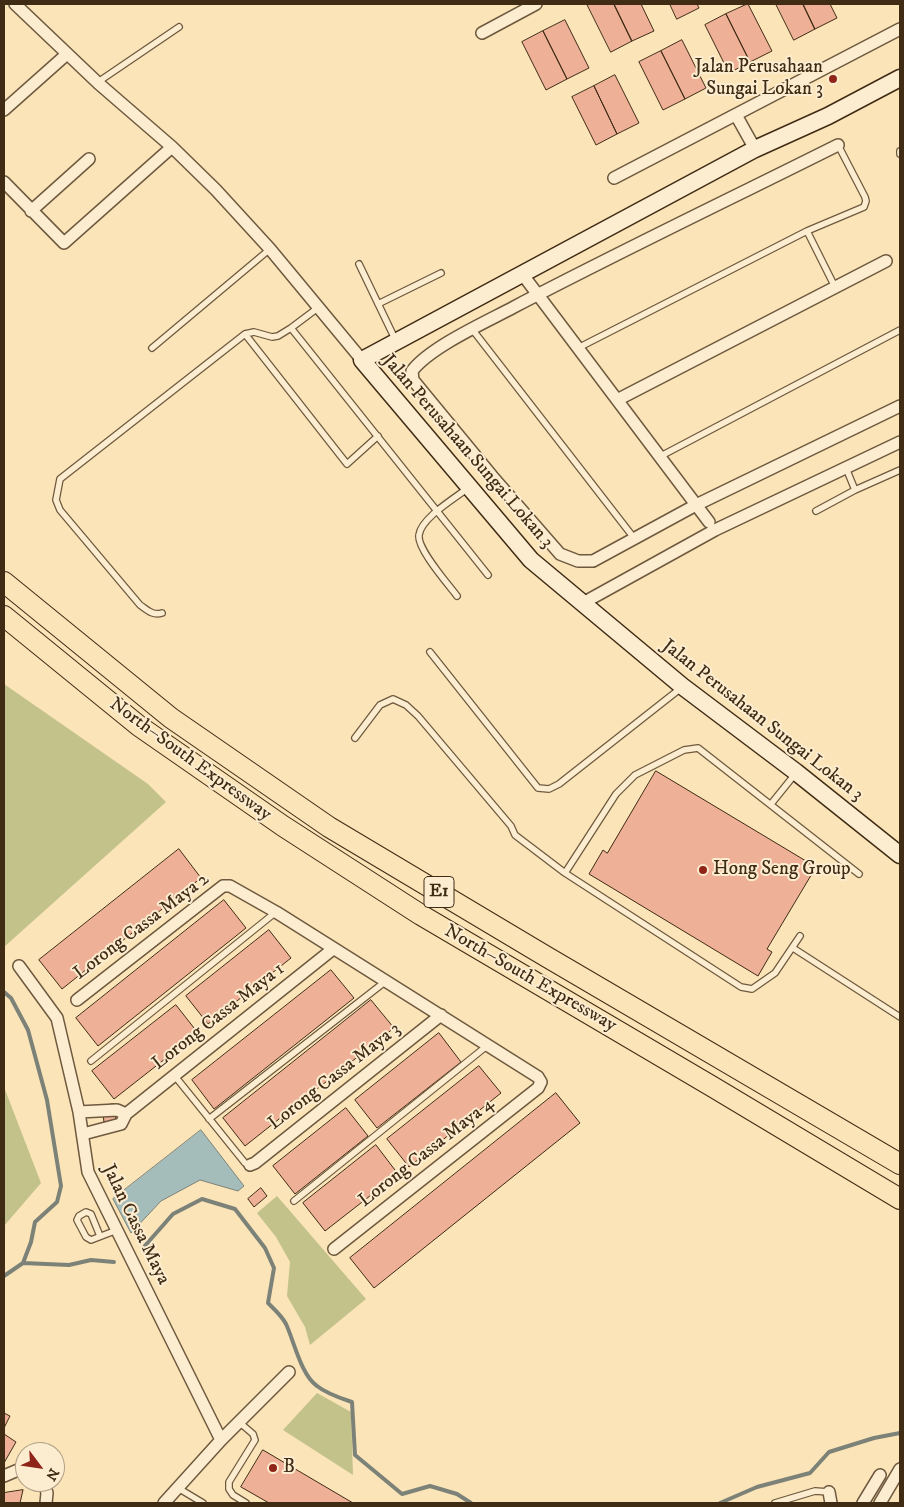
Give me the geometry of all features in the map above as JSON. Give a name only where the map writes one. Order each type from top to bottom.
[{"type":"highway","name":"North–South Expressway","points":[[4,582],[171,718],[329,827],[900,1164]]},
{"type":"highway","name":"North–South Expressway","points":[[4,616],[139,726],[283,826],[421,916],[697,1077],[900,1199]]},
{"type":"main road","name":"Jalan Perusahaan Sungai Lokan 3","points":[[900,78],[828,116],[755,149],[362,360],[530,560],[682,686],[796,772],[900,855]]},
{"type":"street","points":[[15,4],[98,83],[172,147],[216,190],[270,249],[362,360]]},
{"type":"street","points":[[482,34],[536,4]]},
{"type":"street","points":[[614,178],[900,29]]},
{"type":"street","points":[[4,110],[68,54]]},
{"type":"street","points":[[736,115],[755,149]]},
{"type":"street","points":[[838,145],[538,294],[472,329],[425,357],[412,371],[413,380],[492,476],[560,554],[578,561],[593,560],[696,505],[900,406]]},
{"type":"street","points":[[4,182],[64,243],[172,147]]},
{"type":"street","points":[[31,211],[89,159]]},
{"type":"street","points":[[617,400],[886,261]]},
{"type":"street","points":[[523,275],[712,526]]},
{"type":"street","points":[[583,603],[712,526],[846,468],[900,442]]},
{"type":"street","name":"Lorong Cassa Maya 2","points":[[76,1000],[223,886],[230,886],[276,912]]},
{"type":"street","points":[[276,912],[488,1045]]},
{"type":"street","name":"Lorong Cassa Maya 1","points":[[83,1134],[121,1124],[126,1114],[333,949]]},
{"type":"street","name":"Jalan Cassa Maya","points":[[19,966],[57,1018],[79,1112],[88,1172],[221,1440]]},
{"type":"street","name":"Lorong Cassa Maya 3","points":[[250,1165],[255,1163],[441,1015]]},
{"type":"street","name":"Lorong Cassa Maya 4","points":[[334,1249],[538,1088],[541,1082],[538,1077],[488,1045]]},
{"type":"street","points":[[79,1112],[117,1110],[126,1114]]},
{"type":"street","points":[[164,1503],[221,1440],[289,1372]]},
{"type":"street","points":[[880,1475],[866,1500],[880,1503],[900,1469]]},
{"type":"lane","points":[[98,83],[179,27]]},
{"type":"lane","points":[[578,348],[807,231],[864,207],[866,201],[838,145]]},
{"type":"lane","points":[[807,231],[835,287]]},
{"type":"lane","points":[[152,348],[270,249]]},
{"type":"lane","points":[[359,264],[396,342]]},
{"type":"lane","points":[[378,304],[441,273]]},
{"type":"lane","points":[[162,613],[157,615],[150,613],[140,605],[60,510],[56,500],[60,479],[245,334],[254,332],[272,337],[278,336],[318,308]]},
{"type":"lane","points":[[292,328],[488,575]]},
{"type":"lane","points":[[472,329],[634,538]]},
{"type":"lane","points":[[660,457],[900,330]]},
{"type":"lane","points":[[245,334],[347,464],[378,436]]},
{"type":"lane","points":[[846,468],[855,490]]},
{"type":"lane","points":[[816,511],[855,490],[900,470]]},
{"type":"lane","points":[[457,596],[423,550],[419,533],[427,520],[469,487]]},
{"type":"lane","points":[[430,652],[538,788],[549,789],[559,784],[682,686]]},
{"type":"lane","points":[[355,738],[380,705],[392,699],[406,704],[511,826],[516,835],[565,873],[741,987],[752,989],[775,973],[800,936]]},
{"type":"lane","points":[[565,873],[616,794],[635,775],[684,750],[698,748],[859,874]]},
{"type":"lane","points":[[771,804],[796,772]]},
{"type":"lane","points":[[91,1061],[276,912]]},
{"type":"lane","points":[[793,948],[900,1017]]},
{"type":"lane","points":[[210,1119],[386,981]]},
{"type":"lane","points":[[294,1201],[488,1045]]},
{"type":"lane","points":[[174,1075],[245,1163],[250,1165]]},
{"type":"lane","points":[[100,1236],[91,1214],[86,1212],[79,1216],[77,1220],[86,1238],[91,1240],[117,1230]]},
{"type":"lane","points":[[239,1422],[254,1434],[255,1440],[229,1482],[229,1489],[246,1503]]},
{"type":"lane","points":[[178,1488],[203,1503]]},
{"type":"lane","points":[[775,1503],[815,1491],[830,1498]]},
{"type":"shaded area","points":[[4,684],[148,784],[166,802],[4,947]]},
{"type":"shaded area","points":[[4,1087],[41,1183],[4,1226]]},
{"type":"shaded area","points":[[277,1196],[366,1299],[310,1345],[305,1327],[287,1296],[290,1262],[276,1237],[257,1213]]},
{"type":"shaded area","points":[[317,1393],[351,1412],[353,1475],[283,1430]]},
{"type":"water","points":[[201,1130],[244,1186],[238,1191],[200,1180],[161,1201],[131,1233],[113,1199]]},
{"type":"building","points":[[587,4],[614,4],[632,41],[611,52]]},
{"type":"building","points":[[614,4],[641,4],[654,31],[632,41]]},
{"type":"building","points":[[670,4],[697,4],[699,8],[677,19]]},
{"type":"building","points":[[748,4],[772,51],[750,62],[726,14]]},
{"type":"building","points":[[776,4],[803,4],[815,29],[794,40]]},
{"type":"building","points":[[803,4],[830,4],[837,18],[815,29]]},
{"type":"building","points":[[726,14],[750,62],[729,73],[705,25]]},
{"type":"building","points":[[565,20],[589,68],[567,79],[543,31]]},
{"type":"building","points":[[543,31],[567,79],[546,90],[522,42]]},
{"type":"building","points":[[682,40],[706,88],[685,99],[661,51]]},
{"type":"building","points":[[661,51],[685,99],[663,110],[639,62]]},
{"type":"building","points":[[615,75],[639,123],[617,134],[594,86]]},
{"type":"building","points":[[594,86],[617,134],[596,145],[572,97]]},
{"type":"building","name":"Hong Seng Group","points":[[656,771],[816,867],[767,949],[772,952],[758,976],[589,874],[603,850],[607,853]]},
{"type":"building","points":[[179,849],[201,878],[62,989],[39,960]]},
{"type":"building","points":[[224,900],[246,928],[98,1046],[76,1018]]},
{"type":"building","points":[[269,930],[291,958],[208,1024],[186,996]]},
{"type":"building","points":[[331,970],[354,998],[214,1109],[192,1080]]},
{"type":"building","points":[[371,1000],[394,1028],[245,1146],[223,1118]]},
{"type":"building","points":[[176,1005],[198,1033],[114,1099],[92,1071]]},
{"type":"building","points":[[439,1033],[461,1062],[377,1128],[355,1100]]},
{"type":"building","points":[[479,1066],[501,1093],[409,1167],[387,1139]]},
{"type":"building","points":[[556,1093],[580,1123],[374,1288],[350,1258]]},
{"type":"building","points":[[114,1104],[117,1128],[105,1130],[102,1106]]},
{"type":"building","points":[[346,1108],[368,1136],[295,1194],[273,1166]]},
{"type":"building","points":[[376,1145],[398,1174],[325,1231],[303,1203]]},
{"type":"building","points":[[261,1188],[267,1196],[254,1207],[248,1199]]},
{"type":"building","points":[[4,1413],[10,1416],[4,1428]]},
{"type":"building","points":[[4,1434],[16,1442],[4,1463]]},
{"type":"building","name":"B","points":[[263,1450],[353,1503],[269,1503],[241,1487]]},
{"type":"building","points":[[23,1492],[20,1503],[4,1503],[4,1493]]},
{"type":"waterway","points":[[4,992],[11,998],[28,1030],[47,1100],[61,1186],[57,1202],[35,1222],[31,1242],[23,1263],[4,1276]]},
{"type":"waterway","points":[[143,1248],[173,1214],[202,1199],[235,1209],[265,1248],[274,1268],[268,1303],[286,1324],[298,1357],[311,1381],[334,1396],[352,1402],[355,1455],[402,1494],[430,1486],[457,1494],[471,1503]]},
{"type":"waterway","points":[[23,1263],[69,1265],[91,1260],[114,1262]]},
{"type":"waterway","points":[[720,1503],[757,1487],[810,1473],[829,1452],[874,1438],[900,1433]]},
{"type":"place","name":"Jalan Perusahaan Sungai Lokan 3","points":[[833,79]]},
{"type":"place","name":"Hong Seng Group","points":[[703,870]]},
{"type":"place","name":"B","points":[[273,1468]]}]
